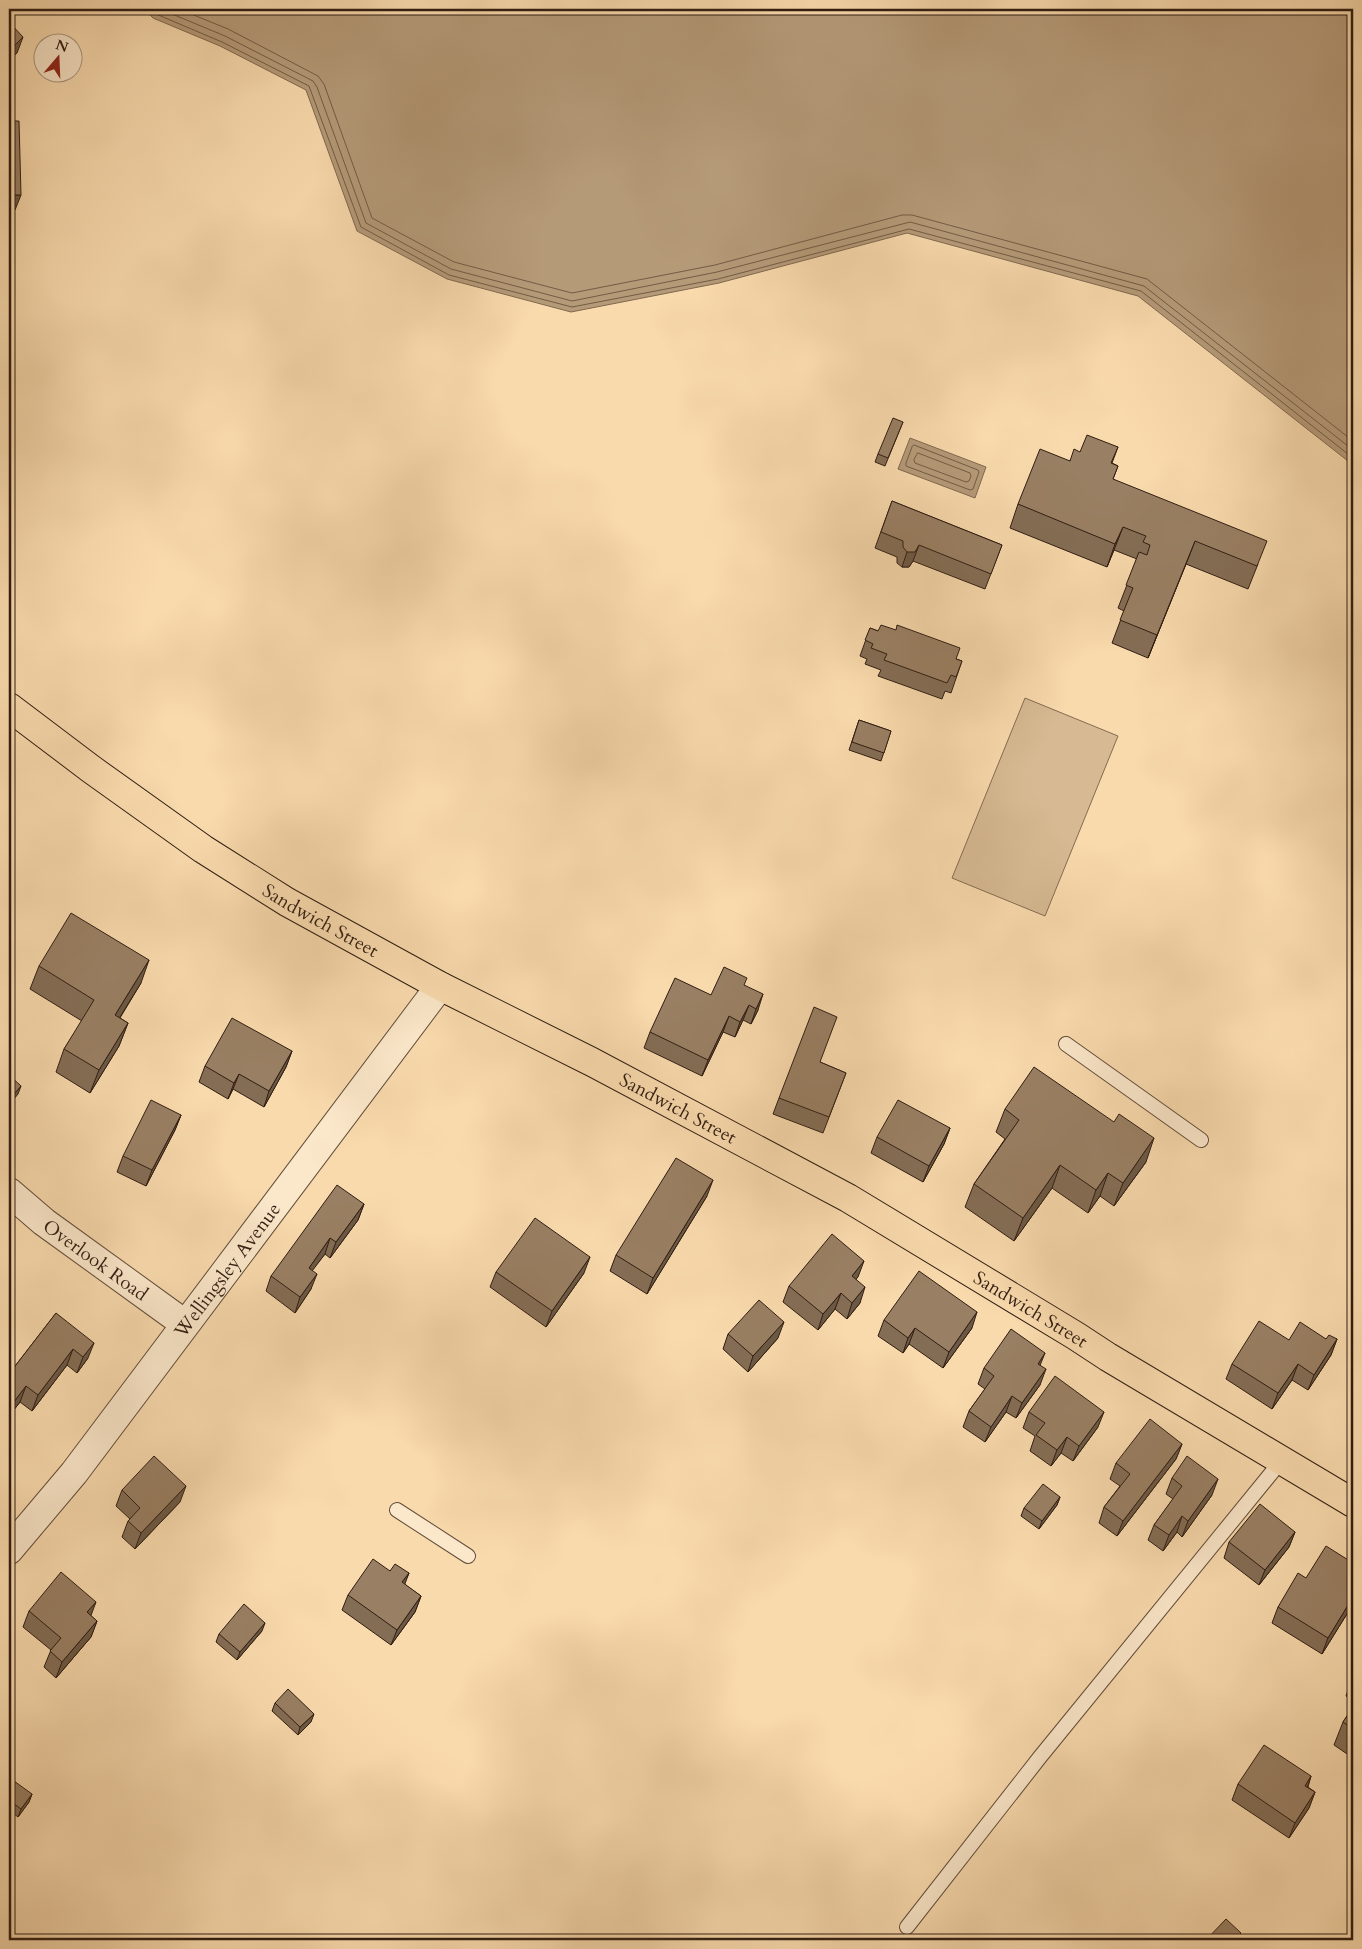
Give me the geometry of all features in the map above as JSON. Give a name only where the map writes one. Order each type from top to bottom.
[{"type":"main road","name":"Sandwich Street","points":[[9,707],[203,849],[287,902],[440,986],[592,1062],[848,1198],[1108,1357],[1353,1502]]},
{"type":"street","name":"Wellingsley Avenue","points":[[9,1550],[74,1473],[440,986]]},
{"type":"street","name":"Overlook Road","points":[[9,1192],[44,1222],[185,1324]]},
{"type":"lane","points":[[1066,1044],[1202,1140]]},
{"type":"lane","points":[[908,1927],[1052,1742],[1282,1460]]},
{"type":"lane","points":[[397,1510],[468,1556]]},
{"type":"shaded area","points":[[1025,698],[1118,736],[1045,916],[952,878]]},
{"type":"water","points":[[144,9],[1353,9],[1353,465],[1138,296],[907,233],[719,283],[571,312],[447,279],[357,231],[306,90],[220,46],[153,18]]},
{"type":"water","points":[[910,438],[986,467],[975,498],[898,469]]},
{"type":"building","points":[[9,22],[23,37],[9,51]]},
{"type":"building","points":[[9,121],[19,121],[21,195],[9,195]]},
{"type":"building","points":[[893,418],[903,422],[888,458],[878,454]]},
{"type":"building","points":[[1087,435],[1118,447],[1111,463],[1118,466],[1113,479],[1267,541],[1257,566],[1195,541],[1157,635],[1120,620],[1133,588],[1126,585],[1139,552],[1147,555],[1150,545],[1143,542],[1146,536],[1123,527],[1115,544],[1018,504],[1040,449],[1070,461],[1074,449],[1080,452]]},
{"type":"building","points":[[892,501],[1002,545],[991,574],[919,545],[915,552],[907,552],[903,547],[903,541],[881,532]]},
{"type":"building","points":[[881,625],[896,630],[897,625],[960,648],[956,659],[962,661],[956,677],[951,675],[947,683],[884,660],[887,654],[871,648],[873,644],[865,640],[870,628],[878,631]]},
{"type":"building","points":[[859,720],[891,731],[884,753],[852,742]]},
{"type":"building","points":[[71,913],[149,960],[115,1015],[128,1023],[99,1070],[64,1049],[94,1000],[39,966]]},
{"type":"building","points":[[724,967],[747,978],[744,985],[763,994],[756,1009],[749,1005],[740,1022],[729,1016],[708,1060],[650,1032],[675,978],[711,995]]},
{"type":"building","points":[[814,1007],[837,1017],[820,1062],[846,1073],[829,1117],[779,1098]]},
{"type":"building","points":[[232,1018],[292,1051],[269,1091],[239,1074],[234,1083],[205,1066]]},
{"type":"building","points":[[1034,1067],[1114,1122],[1119,1114],[1154,1138],[1123,1183],[1108,1173],[1096,1190],[1060,1165],[1023,1218],[974,1184],[1019,1120],[1005,1109]]},
{"type":"building","points":[[9,1075],[21,1086],[9,1100]]},
{"type":"building","points":[[151,1100],[181,1115],[152,1170],[123,1156]]},
{"type":"building","points":[[898,1100],[950,1128],[929,1166],[877,1137]]},
{"type":"building","points":[[676,1158],[713,1180],[653,1278],[616,1255]]},
{"type":"building","points":[[337,1185],[364,1204],[336,1242],[330,1238],[309,1268],[317,1274],[300,1297],[271,1276]]},
{"type":"building","points":[[535,1218],[590,1257],[552,1311],[496,1272]]},
{"type":"building","points":[[832,1234],[864,1261],[852,1276],[865,1287],[852,1303],[841,1293],[823,1314],[789,1286]]},
{"type":"building","points":[[919,1271],[977,1312],[949,1352],[915,1328],[908,1338],[884,1320]]},
{"type":"building","points":[[759,1300],[784,1322],[753,1356],[728,1334]]},
{"type":"building","points":[[56,1313],[94,1343],[83,1357],[73,1349],[38,1395],[26,1386],[10,1407],[9,1374]]},
{"type":"building","points":[[1259,1321],[1289,1340],[1300,1322],[1326,1339],[1329,1335],[1337,1339],[1314,1375],[1298,1364],[1278,1393],[1232,1364]]},
{"type":"building","points":[[1011,1329],[1045,1353],[1038,1364],[1046,1369],[1022,1403],[1012,1396],[991,1427],[969,1411],[994,1376],[984,1368]]},
{"type":"building","points":[[1055,1376],[1104,1412],[1079,1446],[1067,1437],[1057,1450],[1036,1435],[1045,1423],[1029,1412]]},
{"type":"building","points":[[1150,1419],[1182,1444],[1123,1521],[1104,1507],[1130,1474],[1116,1463]]},
{"type":"building","points":[[154,1456],[186,1486],[141,1533],[128,1521],[140,1508],[122,1490]]},
{"type":"building","points":[[1187,1456],[1218,1479],[1188,1521],[1182,1516],[1169,1535],[1154,1525],[1182,1486],[1172,1478]]},
{"type":"building","points":[[1043,1484],[1060,1497],[1042,1521],[1024,1508]]},
{"type":"building","points":[[1260,1504],[1295,1532],[1265,1570],[1229,1542]]},
{"type":"building","points":[[1326,1546],[1353,1563],[1353,1585],[1350,1590],[1353,1591],[1353,1597],[1328,1638],[1278,1607],[1298,1573],[1306,1578]]},
{"type":"building","points":[[373,1559],[390,1571],[395,1564],[409,1573],[402,1582],[421,1596],[397,1630],[348,1595]]},
{"type":"building","points":[[61,1572],[96,1602],[87,1612],[97,1621],[62,1662],[50,1651],[61,1638],[29,1611]]},
{"type":"building","points":[[244,1604],[265,1623],[240,1652],[219,1634]]},
{"type":"building","points":[[288,1689],[314,1714],[300,1727],[275,1703]]},
{"type":"building","points":[[1353,1707],[1353,1729],[1343,1722]]},
{"type":"building","points":[[1264,1745],[1311,1776],[1305,1786],[1315,1792],[1295,1823],[1238,1784]]},
{"type":"building","points":[[14,1781],[32,1794],[21,1809],[9,1800],[9,1789]]},
{"type":"building","points":[[1226,1919],[1241,1933],[1236,1938],[1239,1940],[1206,1940]]}]
